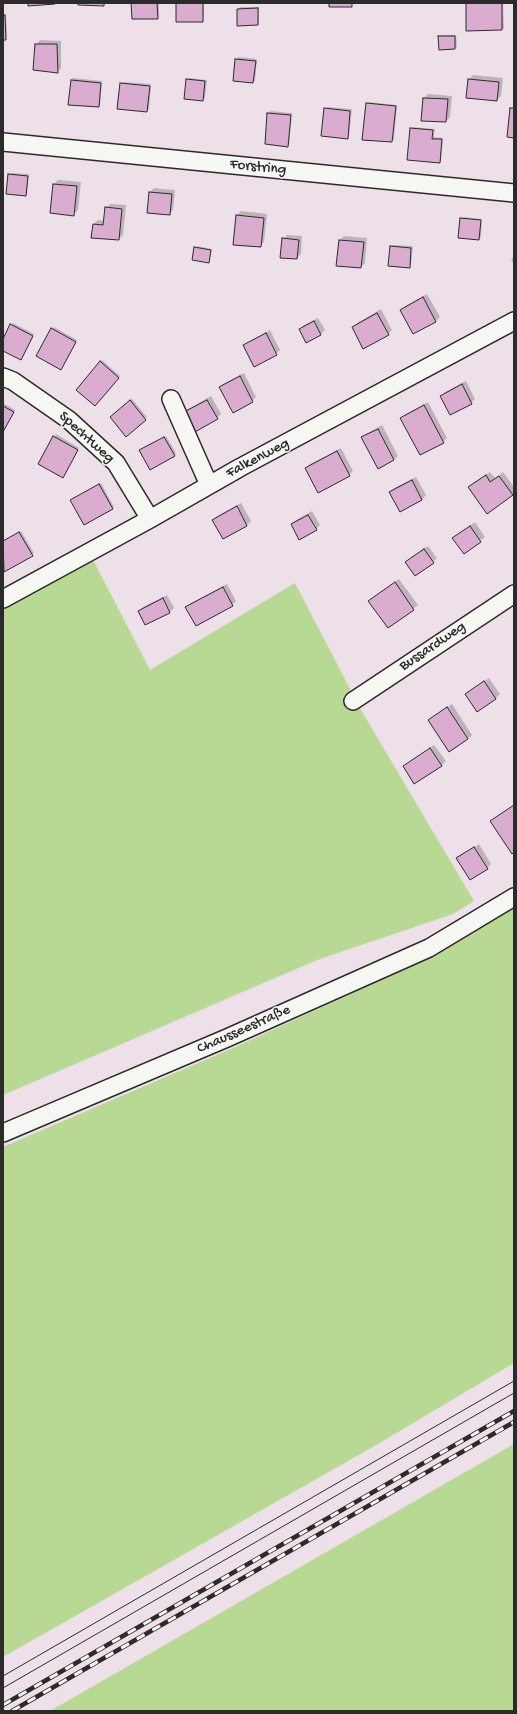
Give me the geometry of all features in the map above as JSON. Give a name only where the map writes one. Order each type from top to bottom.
[{"type":"street","name":"Forstring","points":[[3,142],[514,193]]},
{"type":"street","name":"Falkenweg","points":[[3,598],[514,321]]},
{"type":"street","name":"Spechtweg","points":[[3,377],[13,381],[68,420],[116,463],[150,519]]},
{"type":"street","points":[[171,399],[209,485]]},
{"type":"street","name":"Bussardweg","points":[[352,701],[514,594]]},
{"type":"street","name":"Chausseestraße","points":[[3,1133],[227,1038],[429,948],[514,897]]},
{"type":"green space","points":[[89,552],[150,670],[295,583],[361,710],[474,901],[453,914],[317,960],[3,1095],[3,599]]},
{"type":"green space","points":[[514,907],[514,1363],[378,1444],[3,1657],[3,1147],[233,1048],[436,955]]},
{"type":"green space","points":[[514,1444],[514,1711],[50,1711]]},
{"type":"building","points":[[28,3],[55,3],[55,4],[28,6]]},
{"type":"building","points":[[78,3],[104,3],[104,6],[78,5]]},
{"type":"building","points":[[131,3],[157,3],[158,19],[132,19]]},
{"type":"building","points":[[176,3],[203,3],[203,22],[176,22]]},
{"type":"building","points":[[329,3],[352,3],[352,7],[329,7]]},
{"type":"building","points":[[466,3],[502,3],[502,30],[466,31]]},
{"type":"building","points":[[258,8],[258,25],[237,26],[237,9]]},
{"type":"building","points":[[3,15],[5,15],[6,40],[3,40]]},
{"type":"building","points":[[438,36],[455,36],[455,49],[439,50]]},
{"type":"building","points":[[35,44],[57,44],[58,73],[33,70]]},
{"type":"building","points":[[235,59],[256,61],[253,83],[233,81]]},
{"type":"building","points":[[186,79],[205,81],[203,101],[184,99]]},
{"type":"building","points":[[468,79],[499,82],[497,101],[466,98]]},
{"type":"building","points":[[71,80],[101,83],[99,107],[68,105]]},
{"type":"building","points":[[120,83],[150,86],[147,112],[117,109]]},
{"type":"building","points":[[423,98],[448,99],[446,122],[421,121]]},
{"type":"building","points":[[366,103],[396,106],[392,142],[362,140]]},
{"type":"building","points":[[324,108],[350,111],[348,139],[321,136]]},
{"type":"building","points":[[510,108],[514,108],[514,138],[507,137]]},
{"type":"building","points":[[267,113],[291,115],[288,147],[265,144]]},
{"type":"building","points":[[410,128],[433,130],[432,139],[442,139],[440,163],[407,160]]},
{"type":"building","points":[[8,174],[28,176],[26,196],[6,194]]},
{"type":"building","points":[[53,184],[77,186],[74,216],[50,213]]},
{"type":"building","points":[[149,192],[172,194],[170,215],[147,213]]},
{"type":"building","points":[[105,207],[122,209],[119,240],[91,238],[93,224],[103,225]]},
{"type":"building","points":[[236,215],[264,218],[261,247],[233,245]]},
{"type":"building","points":[[460,218],[481,220],[479,240],[458,238]]},
{"type":"building","points":[[282,238],[299,240],[297,259],[280,258]]},
{"type":"building","points":[[339,240],[364,242],[361,268],[336,266]]},
{"type":"building","points":[[390,246],[411,248],[410,268],[388,266]]},
{"type":"building","points":[[194,247],[211,250],[209,263],[192,260]]},
{"type":"building","points":[[423,297],[436,322],[413,334],[400,310]]},
{"type":"building","points":[[377,313],[389,335],[363,349],[352,327]]},
{"type":"building","points":[[314,321],[321,335],[306,343],[299,329]]},
{"type":"building","points":[[10,324],[33,336],[21,360],[3,351],[3,339]]},
{"type":"building","points":[[51,328],[76,342],[61,370],[36,356]]},
{"type":"building","points":[[266,333],[277,355],[254,367],[243,345]]},
{"type":"building","points":[[100,361],[119,378],[95,406],[76,390]]},
{"type":"building","points":[[240,376],[253,402],[233,413],[219,387]]},
{"type":"building","points":[[462,384],[472,404],[450,415],[440,396]]},
{"type":"building","points":[[130,400],[146,420],[126,437],[110,417]]},
{"type":"building","points":[[207,400],[218,419],[193,433],[182,413]]},
{"type":"building","points":[[424,405],[444,443],[420,455],[400,418]]},
{"type":"building","points":[[3,406],[14,412],[3,432]]},
{"type":"building","points":[[378,429],[394,460],[378,469],[361,437]]},
{"type":"building","points":[[53,436],[78,450],[63,478],[38,464]]},
{"type":"building","points":[[164,437],[175,456],[150,470],[139,450]]},
{"type":"building","points":[[337,451],[350,476],[318,493],[305,468]]},
{"type":"building","points":[[486,475],[490,482],[499,476],[513,495],[487,514],[468,487]]},
{"type":"building","points":[[412,480],[422,500],[400,512],[389,492]]},
{"type":"building","points":[[99,484],[113,509],[84,525],[70,500]]},
{"type":"building","points":[[237,506],[247,526],[223,539],[212,520]]},
{"type":"building","points":[[308,515],[317,530],[299,540],[291,524]]},
{"type":"building","points":[[470,526],[481,542],[464,554],[452,538]]},
{"type":"building","points":[[19,532],[33,556],[4,572],[3,541]]},
{"type":"building","points":[[424,549],[434,563],[415,576],[405,562]]},
{"type":"building","points":[[395,582],[414,610],[388,628],[368,601]]},
{"type":"building","points":[[223,587],[233,606],[196,626],[185,607]]},
{"type":"building","points":[[163,598],[170,613],[145,625],[138,611]]},
{"type":"building","points":[[484,681],[496,699],[477,712],[465,694]]},
{"type":"building","points":[[447,707],[468,739],[449,752],[428,720]]},
{"type":"building","points":[[430,748],[442,766],[414,784],[403,766]]},
{"type":"building","points":[[514,805],[514,852],[512,854],[490,821]]},
{"type":"building","points":[[474,847],[488,869],[470,880],[456,858]]},
{"type":"tram line","points":[[3,1676],[514,1381]]},
{"type":"tram line","points":[[3,1688],[514,1393]]},
{"type":"railway","points":[[3,1705],[514,1411]]},
{"type":"railway","points":[[12,1711],[514,1422]]}]
